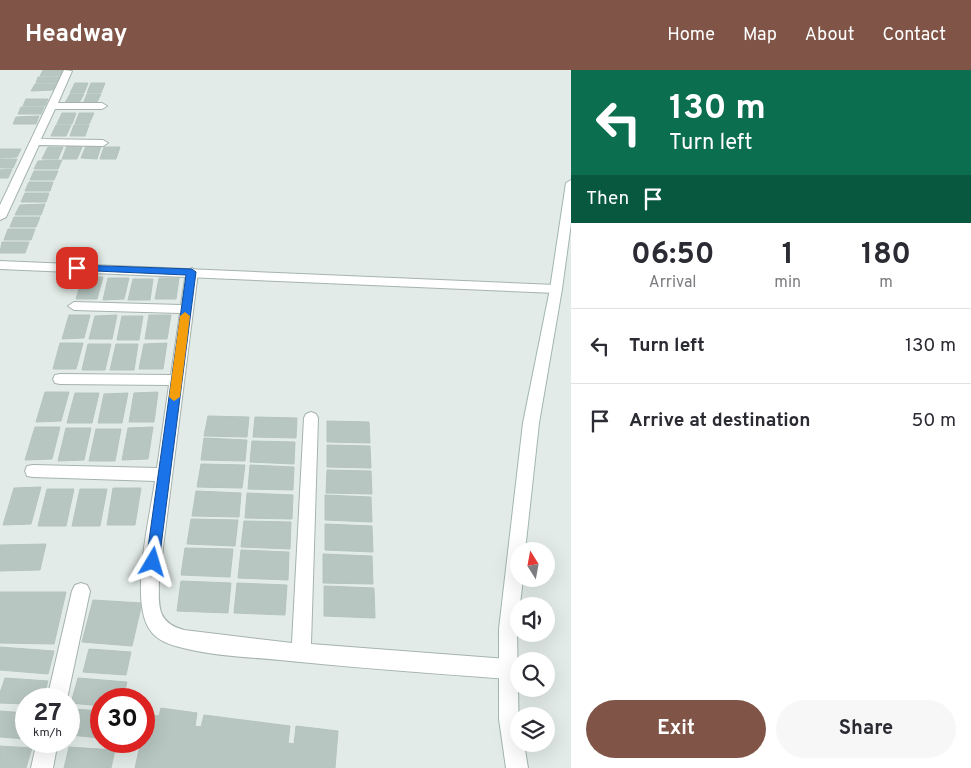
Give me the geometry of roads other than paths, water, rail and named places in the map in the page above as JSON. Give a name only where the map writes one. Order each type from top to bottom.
[{"type":"street","points":[[0,218],[68,71]]},
{"type":"street","points":[[51,106],[102,106]]},
{"type":"street","points":[[34,142],[103,143]]},
{"type":"street","points":[[517,768],[509,719],[506,669],[508,629],[531,423],[556,290],[571,183]]},
{"type":"street","points":[[0,265],[192,272],[556,290]]},
{"type":"street","points":[[192,272],[150,579],[150,605],[153,619],[162,631],[174,636],[301,654],[506,669]]},
{"type":"street","points":[[74,306],[186,309]]},
{"type":"street","points":[[60,379],[176,380]]},
{"type":"street","points":[[301,654],[311,418]]},
{"type":"street","points":[[33,471],[164,475]]},
{"type":"street","points":[[59,688],[81,590]]},
{"type":"street","points":[[42,768],[45,753]]}]
